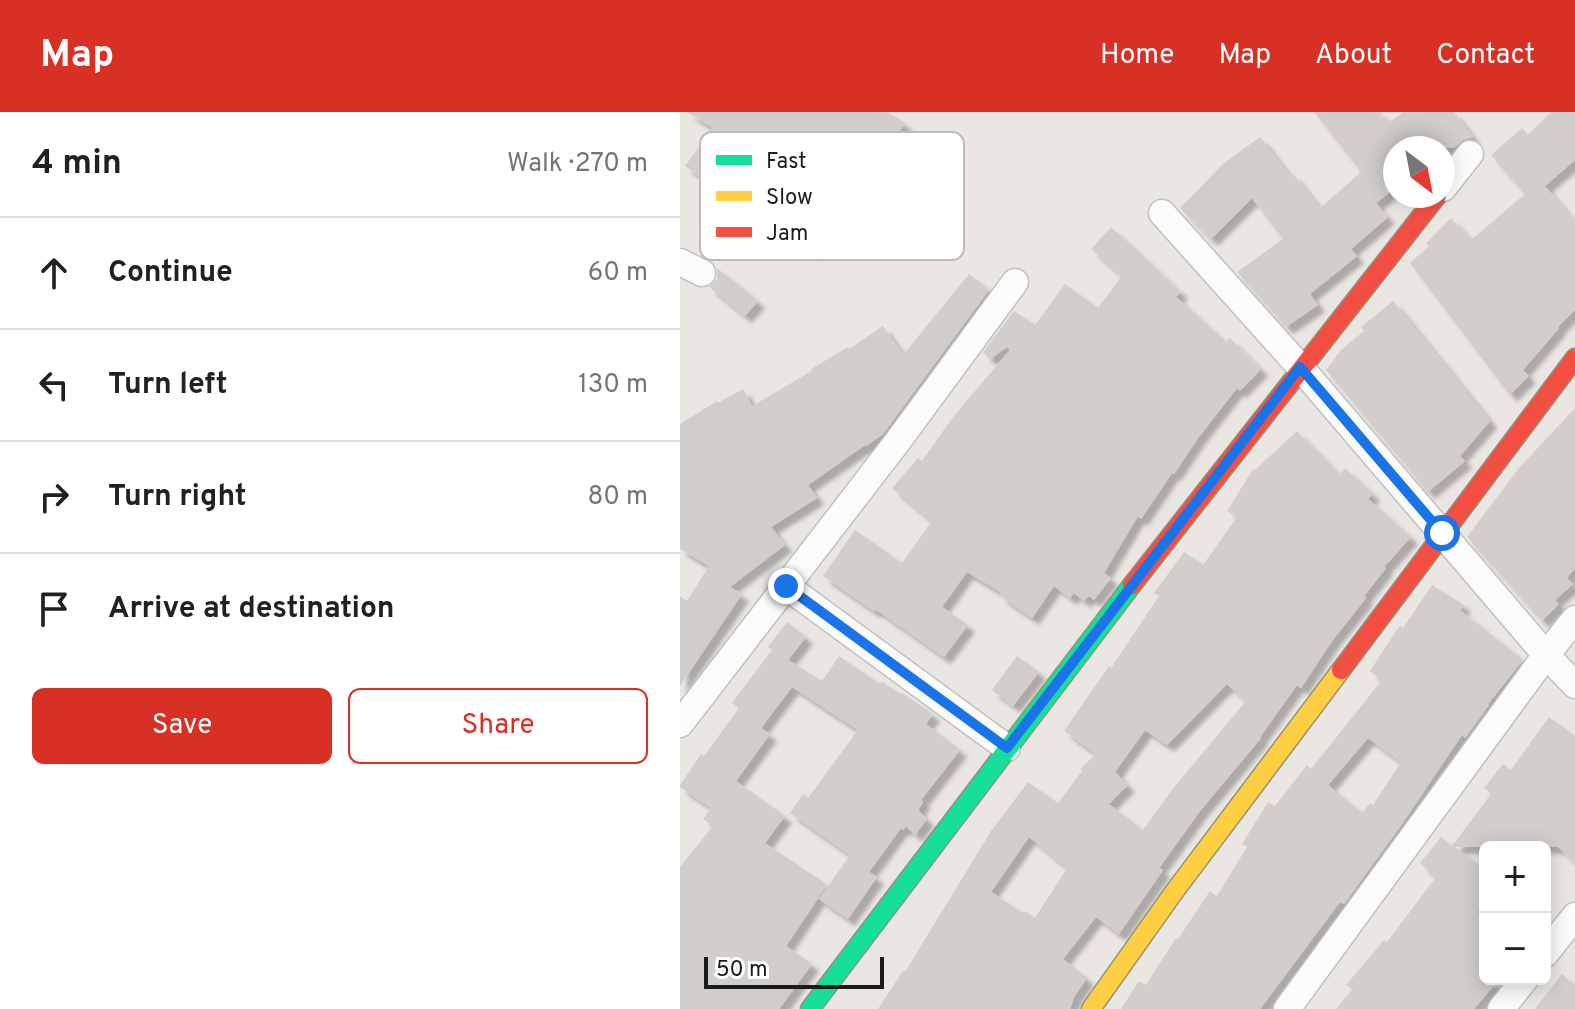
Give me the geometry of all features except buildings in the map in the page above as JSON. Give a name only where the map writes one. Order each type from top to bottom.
[{"type":"street","points":[[1455,173],[1470,154]]},
{"type":"street","points":[[810,1009],[1300,367],[1427,208]]},
{"type":"street","points":[[1162,213],[1300,367],[1575,685]]},
{"type":"street","points":[[680,724],[898,441],[1015,282]]},
{"type":"street","points":[[1091,1009],[1174,892],[1575,358]]},
{"type":"street","points":[[786,586],[1007,748]]},
{"type":"street","points":[[1287,1009],[1575,619]]},
{"type":"street","points":[[1551,946],[1575,916]]},
{"type":"street","points":[[1501,1009],[1520,985]]},
{"type":"traffic: fast","points":[[810,1009],[1132,585]]},
{"type":"traffic: slow","points":[[1091,1009],[1174,892],[1341,670]]},
{"type":"traffic: jam","points":[[1132,585],[1428,208]]},
{"type":"traffic: jam","points":[[1341,670],[1575,358]]},
{"type":"route","points":[[786,586],[1007,748],[1300,367],[1442,533]]}]
